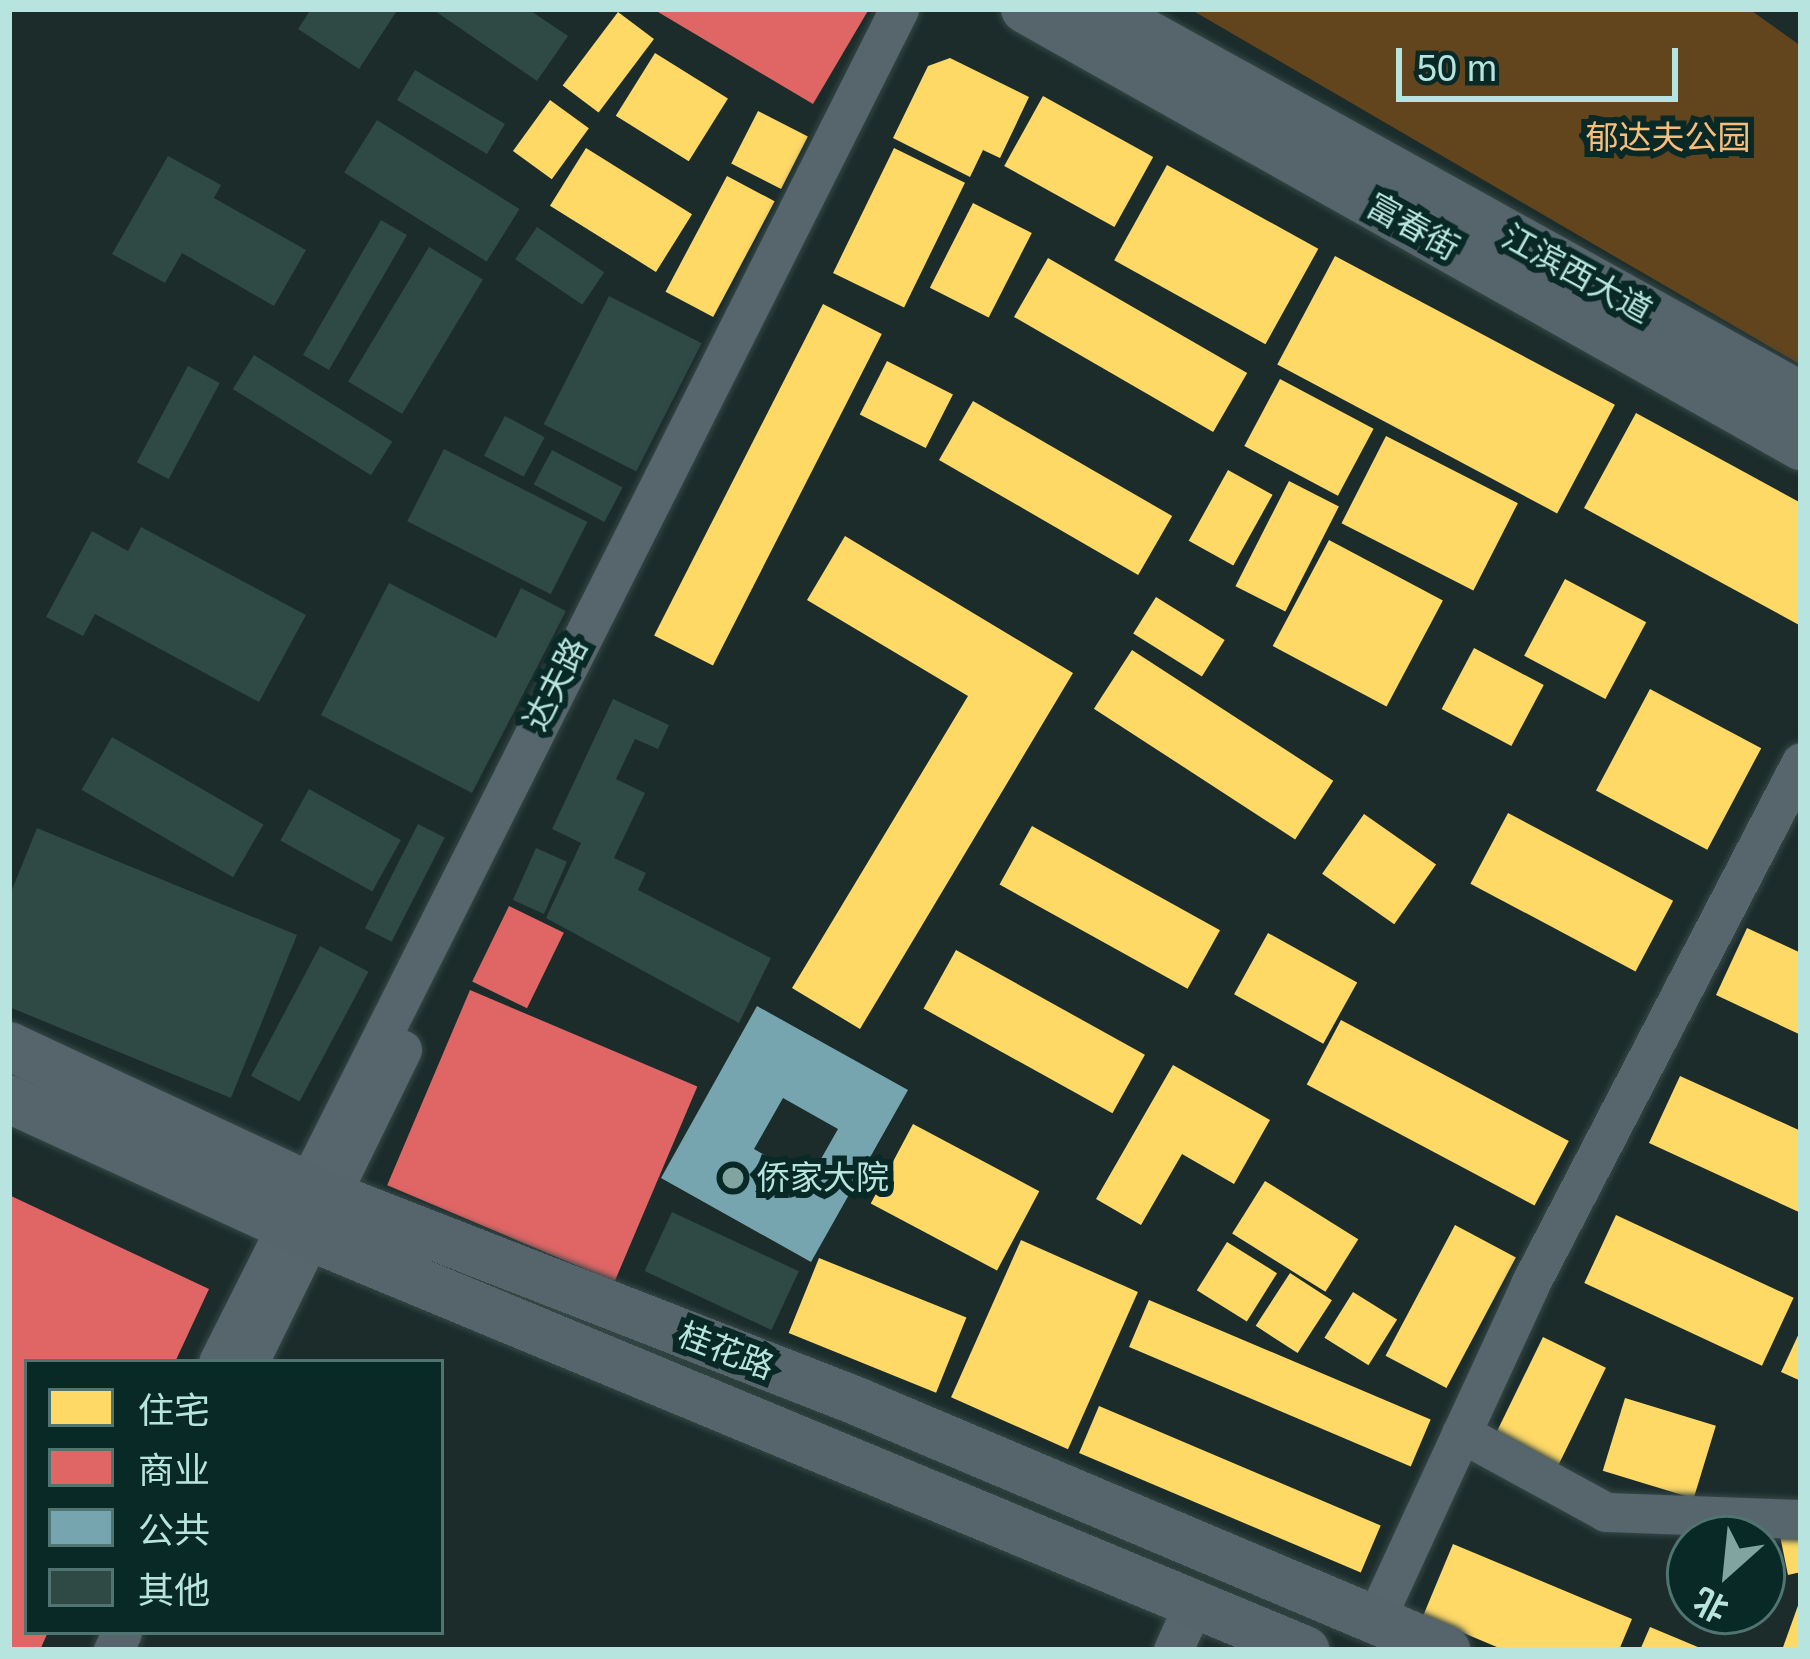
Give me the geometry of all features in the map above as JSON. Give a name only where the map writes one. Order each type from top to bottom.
[{"type":"main road","name":"富春街","points":[[1024,9],[1801,446]]},
{"type":"main road","name":"江滨西大道","points":[[1102,9],[1801,396]]},
{"type":"main road","name":"桂花路","points":[[9,1046],[305,1210],[854,1400],[1446,1650]]},
{"type":"main road","points":[[9,1099],[305,1210],[1305,1650]]},
{"type":"street","name":"达夫路","points":[[250,1359],[305,1210],[899,9]]},
{"type":"street","name":"达夫路","points":[[220,1359],[305,1210],[923,9]]},
{"type":"street","points":[[1376,1618],[1654,1037],[1801,762]]},
{"type":"street","points":[[1461,1433],[1606,1512],[1801,1519]]},
{"type":"street","points":[[1173,1650],[1194,1603]]},
{"type":"green space","name":"郁达夫公园","points":[[1190,9],[1749,9],[1801,46],[1801,365]]},
{"type":"building: 住宅","points":[[618,12],[654,39],[599,113],[563,85]]},
{"type":"building: 住宅","points":[[655,53],[728,99],[689,161],[616,116]]},
{"type":"building: 住宅","points":[[950,58],[1029,97],[1000,158],[983,150],[970,177],[893,138],[928,66]]},
{"type":"building: 住宅","points":[[1043,96],[1153,157],[1114,227],[1004,166]]},
{"type":"building: 住宅","points":[[550,100],[589,128],[552,179],[513,151]]},
{"type":"building: 住宅","points":[[758,111],[808,136],[781,189],[731,164]]},
{"type":"building: 住宅","points":[[586,148],[692,214],[656,272],[550,206]]},
{"type":"building: 住宅","points":[[894,148],[965,183],[904,308],[833,273]]},
{"type":"building: 住宅","points":[[1167,165],[1318,249],[1265,344],[1114,260]]},
{"type":"building: 住宅","points":[[727,176],[775,201],[713,317],[665,292]]},
{"type":"building: 住宅","points":[[973,203],[1032,233],[989,318],[930,288]]},
{"type":"building: 住宅","points":[[1335,256],[1615,405],[1557,513],[1277,365]]},
{"type":"building: 住宅","points":[[1048,258],[1247,373],[1213,432],[1014,317]]},
{"type":"building: 住宅","points":[[823,304],[882,334],[713,665],[654,635]]},
{"type":"building: 住宅","points":[[887,361],[953,395],[926,448],[860,414]]},
{"type":"building: 住宅","points":[[1280,379],[1374,429],[1338,496],[1244,446]]},
{"type":"building: 住宅","points":[[973,401],[1172,516],[1138,575],[939,460]]},
{"type":"building: 住宅","points":[[1636,413],[1801,503],[1801,626],[1584,508]]},
{"type":"building: 住宅","points":[[1386,436],[1518,503],[1473,591],[1342,523]]},
{"type":"building: 住宅","points":[[1228,470],[1273,495],[1233,566],[1189,541]]},
{"type":"building: 住宅","points":[[1289,481],[1339,506],[1285,612],[1235,586]]},
{"type":"building: 住宅","points":[[845,536],[1073,673],[860,1029],[792,988],[968,696],[807,600]]},
{"type":"building: 住宅","points":[[1329,540],[1443,601],[1387,707],[1273,646]]},
{"type":"building: 住宅","points":[[1565,579],[1646,622],[1605,699],[1524,656]]},
{"type":"building: 住宅","points":[[1156,597],[1225,640],[1202,676],[1133,633]]},
{"type":"building: 住宅","points":[[1474,648],[1544,685],[1511,746],[1442,709]]},
{"type":"building: 住宅","points":[[1132,650],[1333,781],[1295,839],[1094,709]]},
{"type":"building: 住宅","points":[[1650,689],[1761,748],[1707,850],[1596,791]]},
{"type":"building: 住宅","points":[[1508,813],[1673,901],[1636,971],[1470,884]]},
{"type":"building: 住宅","points":[[1364,814],[1436,864],[1394,924],[1322,874]]},
{"type":"building: 住宅","points":[[1032,826],[1220,930],[1188,989],[1000,885]]},
{"type":"building: 住宅","points":[[1747,928],[1801,953],[1801,1035],[1716,995]]},
{"type":"building: 住宅","points":[[1268,933],[1357,982],[1323,1044],[1234,994]]},
{"type":"building: 住宅","points":[[956,950],[1145,1055],[1112,1113],[924,1009]]},
{"type":"building: 住宅","points":[[1341,1020],[1569,1141],[1535,1206],[1307,1084]]},
{"type":"building: 住宅","points":[[1173,1065],[1270,1120],[1234,1184],[1182,1154],[1141,1225],[1096,1199]]},
{"type":"building: 住宅","points":[[1680,1076],[1801,1131],[1801,1213],[1649,1143]]},
{"type":"building: 住宅","points":[[913,1124],[1039,1191],[997,1271],[871,1203]]},
{"type":"building: 住宅","points":[[1265,1181],[1358,1239],[1325,1292],[1232,1234]]},
{"type":"building: 住宅","points":[[1616,1215],[1794,1298],[1762,1366],[1584,1283]]},
{"type":"building: 住宅","points":[[1455,1225],[1516,1257],[1446,1388],[1386,1356]]},
{"type":"building: 住宅","points":[[1021,1240],[1138,1292],[1068,1449],[951,1397]]},
{"type":"building: 住宅","points":[[1227,1242],[1277,1273],[1247,1322],[1197,1290]]},
{"type":"building: 住宅","points":[[819,1258],[966,1318],[936,1393],[789,1333]]},
{"type":"building: 住宅","points":[[1290,1273],[1332,1300],[1298,1353],[1256,1326]]},
{"type":"building: 住宅","points":[[1353,1292],[1397,1320],[1368,1365],[1324,1338]]},
{"type":"building: 住宅","points":[[1149,1300],[1431,1420],[1411,1467],[1129,1347]]},
{"type":"building: 住宅","points":[[1801,1329],[1801,1381],[1781,1372]]},
{"type":"building: 住宅","points":[[1543,1337],[1606,1368],[1550,1483],[1487,1452]]},
{"type":"building: 住宅","points":[[1625,1398],[1716,1426],[1694,1498],[1603,1471]]},
{"type":"building: 住宅","points":[[1099,1406],[1381,1526],[1361,1573],[1079,1453]]},
{"type":"building: 住宅","points":[[1801,1526],[1801,1572],[1788,1575],[1786,1565],[1786,1529]]},
{"type":"building: 住宅","points":[[1453,1544],[1632,1619],[1619,1650],[1504,1650],[1423,1616]]},
{"type":"building: 住宅","points":[[1800,1600],[1801,1650],[1782,1650]]},
{"type":"building: 住宅","points":[[1650,1627],[1705,1650],[1640,1650]]},
{"type":"building: 商业","points":[[653,9],[869,9],[813,104]]},
{"type":"building: 商业","points":[[509,906],[564,933],[527,1008],[472,981]]},
{"type":"building: 商业","points":[[470,990],[697,1087],[615,1282],[387,1185]]},
{"type":"building: 商业","points":[[9,1195],[209,1289],[176,1359],[24,1359],[24,1635],[47,1635],[40,1650],[9,1650]]},
{"type":"building: 公共","points":[[757,1006],[908,1090],[811,1262],[661,1178]],"holes":[[[783,1098],[838,1129],[809,1180],[754,1149]]]},
{"type":"building: 其他","points":[[311,9],[398,9],[359,69],[298,29]]},
{"type":"building: 其他","points":[[432,9],[528,9],[568,36],[537,81]]},
{"type":"building: 其他","points":[[415,70],[505,124],[487,154],[397,100]]},
{"type":"building: 其他","points":[[377,120],[519,209],[487,262],[344,173]]},
{"type":"building: 其他","points":[[168,156],[221,185],[214,198],[306,250],[274,306],[182,253],[165,283],[112,254]]},
{"type":"building: 其他","points":[[381,220],[407,235],[329,370],[303,355]]},
{"type":"building: 其他","points":[[537,227],[604,272],[582,305],[515,259]]},
{"type":"building: 其他","points":[[429,247],[483,279],[402,414],[348,382]]},
{"type":"building: 其他","points":[[609,296],[702,343],[636,472],[544,424]]},
{"type":"building: 其他","points":[[254,355],[392,441],[371,475],[233,389]]},
{"type":"building: 其他","points":[[188,366],[220,383],[169,479],[137,462]]},
{"type":"building: 其他","points":[[505,416],[545,437],[524,477],[484,456]]},
{"type":"building: 其他","points":[[444,449],[587,522],[551,594],[407,521]]},
{"type":"building: 其他","points":[[552,450],[623,488],[604,522],[534,484]]},
{"type":"building: 其他","points":[[141,527],[306,615],[259,702],[95,614],[83,636],[46,617],[92,531],[128,551]]},
{"type":"building: 其他","points":[[389,583],[496,638],[521,588],[566,611],[472,793],[321,715]]},
{"type":"building: 其他","points":[[613,699],[669,725],[658,749],[635,739],[616,779],[645,793],[614,858],[646,873],[638,890],[771,958],[739,1023],[546,918],[581,843],[552,829]]},
{"type":"building: 其他","points":[[112,737],[264,824],[233,877],[82,790]]},
{"type":"building: 其他","points":[[309,789],[401,840],[372,892],[280,841]]},
{"type":"building: 其他","points":[[418,824],[445,838],[392,942],[365,928]]},
{"type":"building: 其他","points":[[37,828],[297,935],[231,1098],[9,1007],[9,897]]},
{"type":"building: 其他","points":[[536,848],[567,862],[544,914],[513,900]]},
{"type":"building: 其他","points":[[320,946],[369,972],[300,1102],[251,1076]]},
{"type":"building: 其他","points":[[672,1212],[799,1271],[771,1330],[645,1271]]},
{"type":"place","name":"侨家大院","points":[[733,1178]]}]
